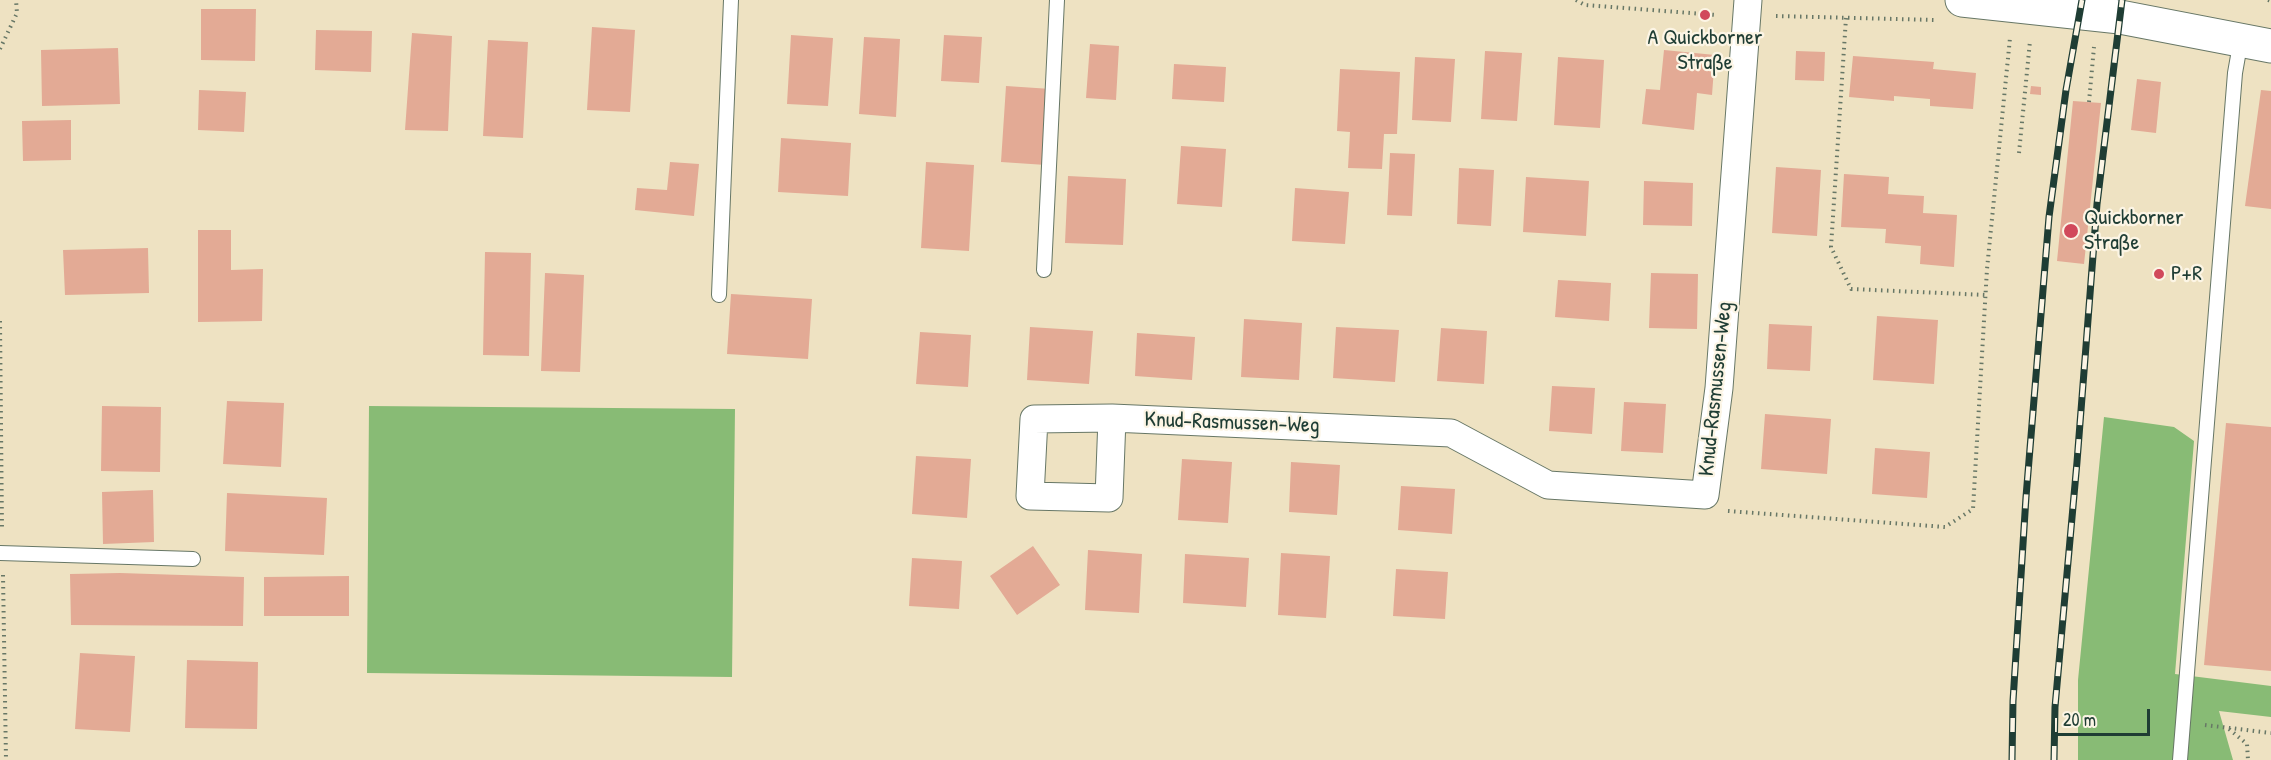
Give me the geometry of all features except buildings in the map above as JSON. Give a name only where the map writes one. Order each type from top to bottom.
[{"type":"street","points":[[1952,10],[1975,0],[2022,17],[2099,14],[2256,42]]},
{"type":"street","name":"Knud-Rasmussen-Weg","points":[[1112,418],[1451,433],[1548,485],[1705,495],[1719,388],[1747,8]]},
{"type":"lane","points":[[719,295],[731,0]]},
{"type":"lane","points":[[1044,270],[1057,0]]},
{"type":"lane","points":[[2180,760],[2235,73],[2256,42]]},
{"type":"lane","points":[[0,553],[192,559]]},
{"type":"path","points":[[0,49],[17,13],[16,0]]},
{"type":"path","points":[[1576,0],[1585,5],[1706,15],[1747,8],[1846,18],[1952,10]]},
{"type":"path","points":[[2089,102],[2099,14]]},
{"type":"path","points":[[2019,153],[2022,17]]},
{"type":"path","points":[[1730,513],[1945,527],[1973,509],[1986,295],[2022,17]]},
{"type":"path","points":[[1846,18],[1831,247],[1851,289],[1986,295]]},
{"type":"path","points":[[2183,723],[2271,733]]},
{"type":"path","points":[[2229,728],[2247,744],[2248,760]]},
{"type":"green space","points":[[369,406],[735,409],[732,677],[367,673]]},
{"type":"green space","points":[[2104,417],[2174,427],[2194,441],[2175,674],[2271,686],[2271,717],[2219,711],[2233,760],[2078,760],[2078,680]]},
{"type":"railway","points":[[2012,760],[2013,701],[2026,497],[2049,217],[2066,90],[2082,0]]},
{"type":"railway","points":[[2054,760],[2055,707],[2097,204],[2122,0]]},
{"type":"place","name":"A Quickborner Straße","points":[[1705,15]]},
{"type":"place","name":"Quickborner Straße","points":[[2071,231]]},
{"type":"place","name":"P+R","points":[[2159,274]]}]
